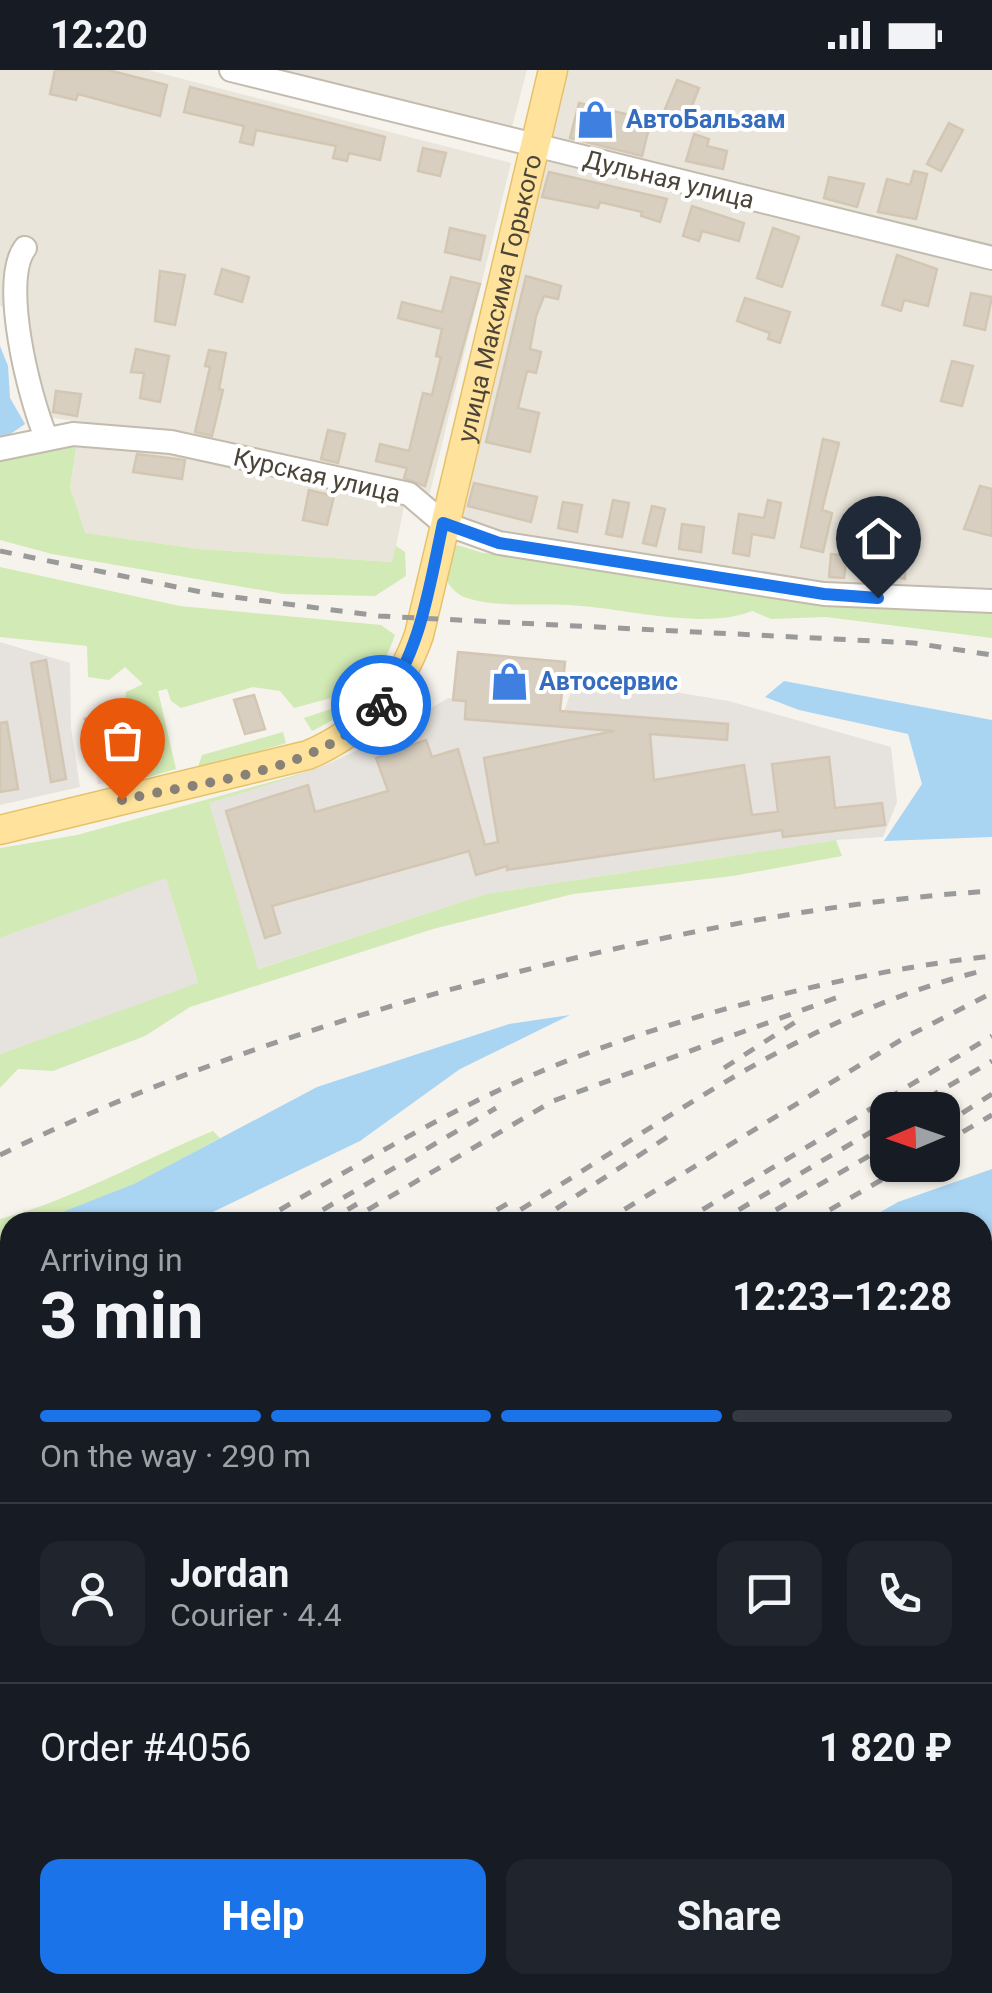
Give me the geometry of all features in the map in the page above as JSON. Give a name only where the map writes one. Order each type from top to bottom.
[{"type":"main road","name":"улица Максима Горького","points":[[0,830],[275,765],[351,733],[378,708],[406,668],[418,635],[553,70]]},
{"type":"street","name":"Дульная улица","points":[[231,70],[992,258]]},
{"type":"street","points":[[25,248],[12,261],[7,326],[15,366],[46,436]]},
{"type":"street","name":"Курская улица","points":[[0,449],[46,436],[126,435],[409,494],[443,523],[499,543],[824,594],[992,602]]},
{"type":"shaded area","points":[[0,70],[148,70],[511,163],[430,493],[191,439],[48,417],[21,310],[0,306]]},
{"type":"shaded area","points":[[282,70],[527,70],[512,127]]},
{"type":"shaded area","points":[[567,70],[992,70],[992,250],[550,142]]},
{"type":"shaded area","points":[[544,161],[992,265],[992,596],[847,587],[499,532],[452,517]]},
{"type":"shaded area","points":[[77,442],[138,445],[405,501],[393,562],[199,549],[84,533],[70,487]]},
{"type":"shaded area","points":[[0,642],[70,663],[71,728],[80,787],[0,805]]},
{"type":"shaded area","points":[[577,676],[729,701],[891,747],[897,802],[883,837],[836,840],[486,894],[257,969],[208,803],[318,768],[365,747],[448,698],[564,711]]},
{"type":"shaded area","points":[[130,734],[142,779],[98,784],[91,744]]},
{"type":"shaded area","points":[[166,877],[198,984],[0,1054],[0,938]]},
{"type":"green space","points":[[77,442],[70,487],[85,533],[199,549],[392,562],[396,546],[405,552],[406,576],[375,596],[284,594],[52,554],[0,540],[0,458]]},
{"type":"green space","points":[[457,545],[483,553],[577,560],[723,584],[747,595],[772,590],[992,606],[992,638],[826,617],[771,619],[752,611],[710,619],[479,601],[460,595],[445,578],[448,559]]},
{"type":"green space","points":[[0,567],[180,606],[381,625],[395,635],[364,692],[341,714],[312,731],[304,718],[334,708],[331,698],[294,708],[280,691],[253,687],[181,708],[171,701],[167,689],[158,691],[176,769],[142,779],[124,709],[126,692],[143,684],[125,667],[109,680],[88,677],[87,646],[0,637]]},
{"type":"green space","points":[[283,732],[286,743],[197,770],[202,755]]},
{"type":"green space","points":[[318,769],[209,803],[258,969],[486,894],[836,840],[842,856],[733,876],[573,894],[433,929],[190,1007],[145,1036],[53,1071],[18,1069],[0,1088],[0,1054],[198,983],[166,878],[0,938],[0,848],[77,835]]},
{"type":"green space","points":[[213,1131],[220,1138],[91,1204],[66,1212],[24,1212]]},
{"type":"water","points":[[0,346],[8,366],[10,398],[25,424],[0,441]]},
{"type":"water","points":[[784,681],[992,720],[992,837],[884,841],[922,784],[908,734],[799,710],[765,697]]},
{"type":"water","points":[[570,1015],[460,1069],[360,1141],[213,1212],[63,1212],[134,1184],[317,1087],[509,1024]]},
{"type":"water","points":[[992,1169],[992,1212],[880,1212],[898,1202]]},
{"type":"building","points":[[55,70],[108,70],[167,85],[160,116],[78,94],[76,100],[50,94]]},
{"type":"building","points":[[677,80],[699,88],[685,123],[663,114]]},
{"type":"building","points":[[190,87],[385,137],[380,160],[349,153],[347,161],[333,158],[336,146],[256,130],[253,145],[240,142],[244,126],[184,112]]},
{"type":"building","points":[[579,103],[651,120],[642,156],[570,138]]},
{"type":"building","points":[[949,123],[963,130],[941,171],[927,164]]},
{"type":"building","points":[[694,134],[709,139],[707,146],[727,151],[723,169],[686,161]]},
{"type":"building","points":[[423,148],[446,153],[440,176],[418,171]]},
{"type":"building","points":[[914,171],[927,174],[916,219],[878,212],[887,179],[910,185]]},
{"type":"building","points":[[549,172],[667,199],[660,222],[641,216],[642,212],[600,202],[598,208],[542,197]]},
{"type":"building","points":[[829,177],[864,184],[857,207],[824,198]]},
{"type":"building","points":[[692,206],[744,223],[739,241],[702,231],[699,241],[683,236]]},
{"type":"building","points":[[450,228],[485,236],[480,260],[445,252]]},
{"type":"building","points":[[773,228],[799,237],[782,287],[757,278]]},
{"type":"building","points":[[897,255],[937,269],[928,306],[904,300],[901,311],[882,305]]},
{"type":"building","points":[[222,269],[249,277],[242,302],[215,294]]},
{"type":"building","points":[[160,271],[185,275],[175,325],[155,321]]},
{"type":"building","points":[[526,276],[561,286],[558,299],[544,296],[536,316],[530,349],[541,352],[536,373],[527,371],[518,408],[539,413],[530,452],[486,442]]},
{"type":"building","points":[[451,277],[480,284],[425,486],[404,478],[407,468],[376,461],[380,444],[409,451],[423,393],[432,395],[441,357],[436,356],[442,329],[398,318],[402,302],[442,312]]},
{"type":"building","points":[[971,293],[992,297],[985,330],[964,325]]},
{"type":"building","points":[[745,298],[790,312],[780,343],[768,339],[770,333],[737,321]]},
{"type":"building","points":[[136,349],[169,356],[160,402],[140,398],[144,373],[131,372]]},
{"type":"building","points":[[209,350],[226,353],[219,389],[223,390],[212,436],[195,432],[210,367],[205,366]]},
{"type":"building","points":[[952,361],[973,366],[962,406],[941,401]]},
{"type":"building","points":[[56,391],[81,394],[77,416],[53,412]]},
{"type":"building","points":[[328,430],[345,434],[338,463],[321,459]]},
{"type":"building","points":[[823,439],[839,443],[822,510],[832,513],[823,552],[801,547]]},
{"type":"building","points":[[137,454],[185,460],[182,479],[133,472]]},
{"type":"building","points":[[474,483],[537,497],[531,522],[468,506]]},
{"type":"building","points":[[980,486],[992,489],[992,536],[964,529]]},
{"type":"building","points":[[309,490],[334,496],[327,525],[303,520]]},
{"type":"building","points":[[613,500],[629,503],[622,537],[606,534]]},
{"type":"building","points":[[768,500],[781,503],[774,538],[752,534],[749,556],[733,553],[739,514],[764,518]]},
{"type":"building","points":[[563,502],[582,505],[577,532],[558,528]]},
{"type":"building","points":[[652,506],[665,509],[656,546],[643,543]]},
{"type":"building","points":[[682,524],[704,527],[701,552],[679,549]]},
{"type":"building","points":[[866,535],[882,539],[876,564],[905,564],[905,579],[846,564],[844,578],[829,577],[831,554],[860,557]]},
{"type":"building","points":[[458,652],[565,662],[560,711],[728,724],[727,740],[650,734],[654,780],[744,765],[752,815],[778,812],[772,764],[829,757],[835,808],[882,803],[885,825],[783,837],[782,830],[507,870],[507,866],[476,875],[469,851],[272,906],[280,933],[265,938],[226,811],[308,785],[315,812],[388,791],[376,758],[426,740],[432,757],[458,749],[485,845],[498,842],[484,758],[614,731],[465,719],[466,701],[453,700]]},
{"type":"building","points":[[46,660],[66,779],[51,782],[31,663]]},
{"type":"building","points":[[254,695],[265,729],[245,734],[234,700]]},
{"type":"building","points":[[124,709],[130,734],[91,744],[85,719]]},
{"type":"building","points":[[7,722],[18,789],[0,792],[0,723]]},
{"type":"railway","points":[[0,551],[211,594],[379,616],[914,643],[992,655]]},
{"type":"railway","points":[[0,1155],[204,1068],[344,1020],[486,980],[774,917],[992,891]]},
{"type":"railway","points":[[276,1212],[464,1107],[585,1054],[699,1016],[820,985],[992,956]]},
{"type":"railway","points":[[516,1212],[792,1045],[916,991],[982,971]]},
{"type":"railway","points":[[620,1212],[904,1038],[992,993]]},
{"type":"railway","points":[[364,1212],[553,1101],[841,996]]},
{"type":"railway","points":[[724,1068],[800,1019]]},
{"type":"railway","points":[[699,1212],[992,1036]]},
{"type":"railway","points":[[938,1092],[992,1061]]},
{"type":"railway","points":[[960,1114],[992,1094]]},
{"type":"railway","points":[[319,1212],[496,1108]]},
{"type":"railway","points":[[960,1134],[992,1115]]},
{"type":"railway","points":[[551,1212],[675,1132]]},
{"type":"railway","points":[[735,1212],[870,1133]]},
{"type":"railway","points":[[772,1212],[870,1155]]},
{"type":"railway","points":[[826,1212],[878,1182]]},
{"type":"railway","points":[[493,1212],[512,1201]]},
{"type":"railway","points":[[344,1212],[357,1204]]},
{"type":"way so far","points":[[122,800],[308,754],[351,733],[381,705]]},
{"type":"place","name":"АвтоБальзам","points":[[596,119]]},
{"type":"place","name":"Автосервис","points":[[509,681]]},
{"type":"route","points":[[381,705],[406,668],[416,643],[443,523],[499,543],[824,594],[878,598]]}]
